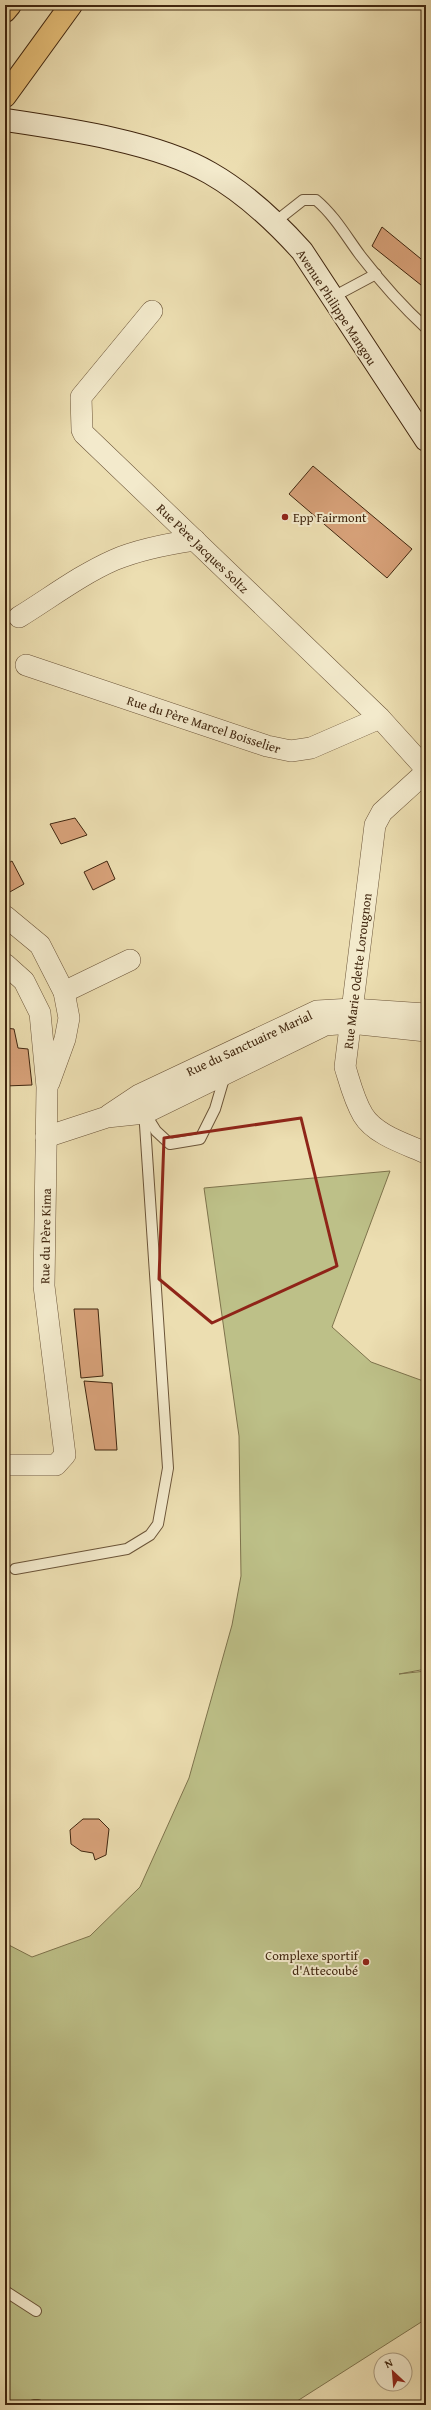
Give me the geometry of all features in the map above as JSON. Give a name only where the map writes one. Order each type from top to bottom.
[{"type":"highway","points":[[5,11],[10,5]]},
{"type":"highway","points":[[5,96],[72,5]]},
{"type":"street","name":"Avenue Philippe Mangou","points":[[5,120],[101,138],[165,153],[210,173],[256,205],[275,222],[302,251],[333,297],[397,399],[426,440]]},
{"type":"street","name":"Rue Père Jacques Soltz","points":[[152,311],[81,397],[82,430],[380,718],[426,768]]},
{"type":"street","points":[[19,617],[80,578],[114,560],[155,546],[195,540]]},
{"type":"street","name":"Rue du Père Marcel Boisselier","points":[[26,665],[267,746],[290,751],[311,748],[380,718]]},
{"type":"street","name":"Rue Marie Odette Lorougnon","points":[[426,772],[382,812],[374,825],[345,1067],[355,1098],[364,1117],[383,1133],[426,1153]]},
{"type":"street","points":[[5,916],[40,945],[64,992],[69,1018],[65,1039],[47,1087]]},
{"type":"street","points":[[64,992],[130,960]]},
{"type":"street","name":"Rue du Père Kima","points":[[5,964],[24,980],[40,1013],[47,1087],[44,1286],[64,1455],[62,1460],[56,1465],[5,1465]]},
{"type":"street","name":"Rue du Sanctuaire Marial","points":[[142,1104],[317,1011],[351,1016],[426,1031]]},
{"type":"street","name":"Rue du Sanctuaire Marial","points":[[46,1137],[107,1117],[225,1074],[325,1025],[351,1016],[426,1014]]},
{"type":"lane","points":[[275,222],[303,200],[316,200],[326,208],[376,274],[408,312],[426,328]]},
{"type":"lane","points":[[333,297],[376,274]]},
{"type":"lane","points":[[142,1104],[156,1131],[170,1144],[200,1139],[215,1109],[225,1074]]},
{"type":"lane","points":[[15,1568],[127,1549],[150,1535],[158,1524],[168,1468],[142,1104]]},
{"type":"lane","points":[[5,2290],[36,2312]]},
{"type":"highlighted area","points":[[301,1118],[337,1266],[212,1323],[159,1279],[164,1138]]},
{"type":"green space","points":[[390,1171],[332,1327],[371,1362],[426,1382],[426,1669],[399,1674],[426,1671],[426,2319],[291,2405],[7,2405],[5,2398],[5,1943],[32,1957],[90,1936],[140,1887],[189,1778],[232,1625],[241,1576],[239,1436],[204,1188]]},
{"type":"building","points":[[382,227],[426,263],[426,289],[372,246]]},
{"type":"building","points":[[313,466],[412,549],[387,578],[289,494]]},
{"type":"building","points":[[75,818],[87,835],[61,844],[50,824]]},
{"type":"building","points":[[12,861],[24,884],[8,893],[5,887],[5,865]]},
{"type":"building","points":[[107,861],[115,879],[93,890],[84,872]]},
{"type":"building","points":[[5,1028],[14,1029],[18,1048],[28,1049],[32,1085],[5,1086]]},
{"type":"building","points":[[74,1309],[98,1309],[103,1376],[81,1378]]},
{"type":"building","points":[[84,1381],[112,1383],[117,1450],[95,1450]]},
{"type":"building","points":[[83,1819],[99,1819],[109,1829],[106,1855],[95,1860],[93,1853],[81,1851],[71,1844],[70,1830]]},
{"type":"place","name":"Epp Fairmont","points":[[285,517]]},
{"type":"place","name":"Complexe sportif d'Attecoubé","points":[[366,1962]]}]
